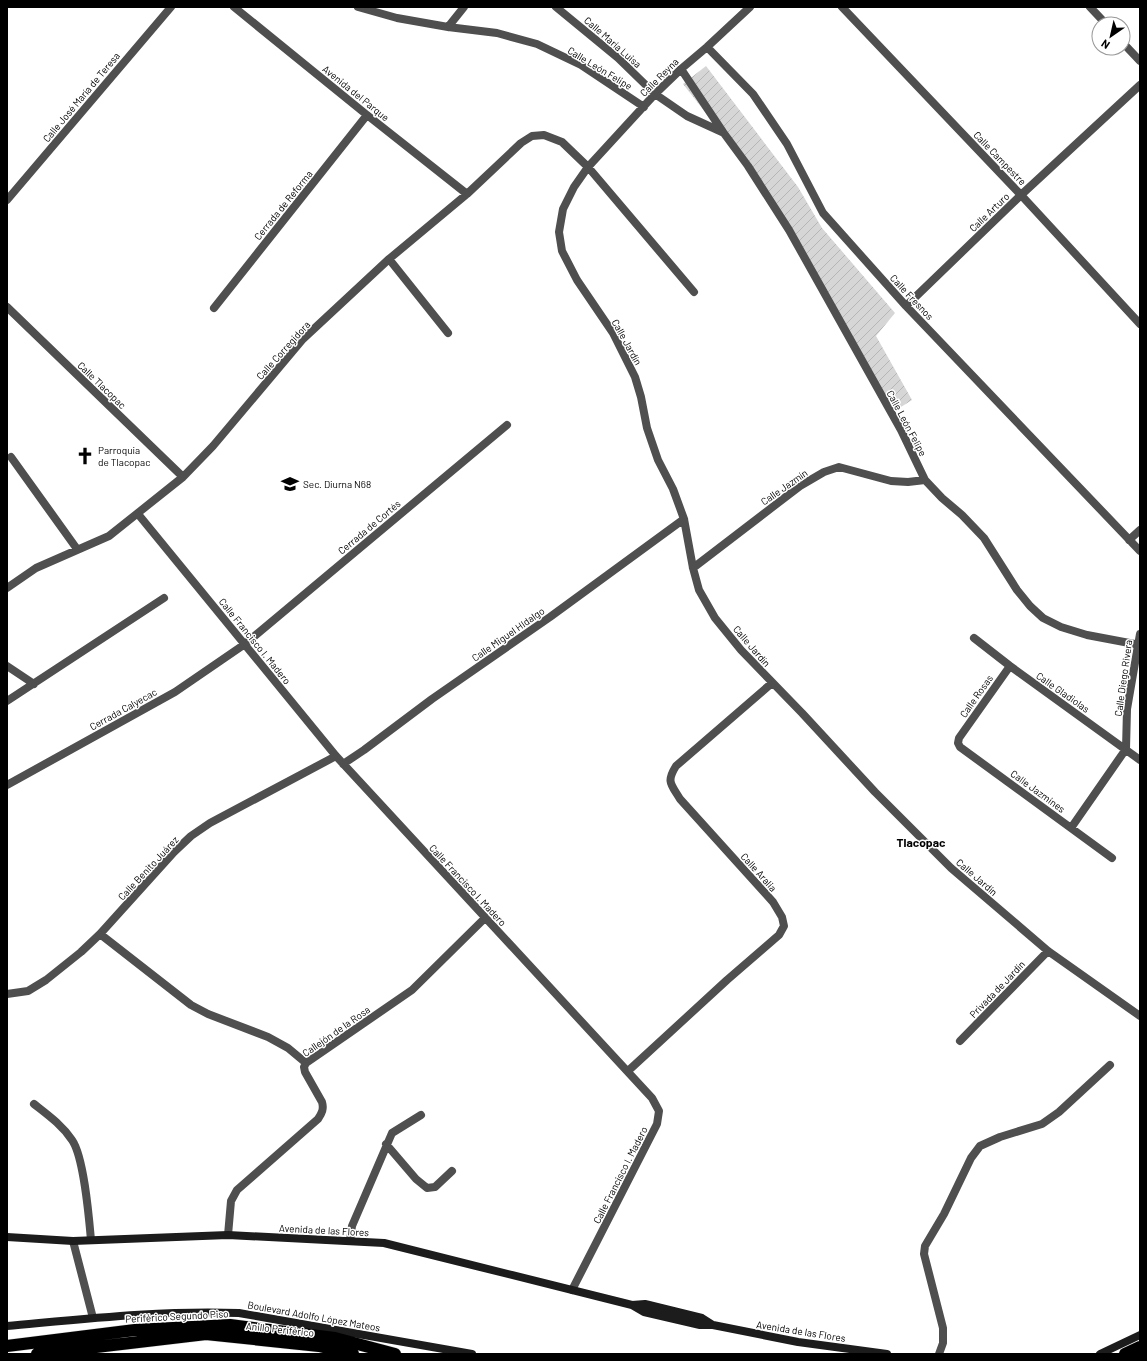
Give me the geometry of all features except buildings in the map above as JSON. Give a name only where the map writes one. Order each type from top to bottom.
[{"type":"highway","name":"Periférico Segundo Piso","points":[[7,1346],[135,1330],[230,1325],[334,1338],[395,1354]]},
{"type":"highway","name":"Anillo Periférico","points":[[37,1354],[206,1334],[320,1346],[353,1354]]},
{"type":"highway","points":[[1125,1354],[1140,1347]]},
{"type":"street","name":"Calle José María de Teresa","points":[[7,200],[171,7]]},
{"type":"street","name":"Avenida del Parque","points":[[234,7],[467,194]]},
{"type":"street","name":"Calle León Felipe","points":[[358,7],[397,18],[448,27],[497,33],[537,44],[581,66],[644,107]]},
{"type":"street","points":[[448,27],[464,7]]},
{"type":"street","name":"Calle María Luisa","points":[[556,7],[618,58],[656,94]]},
{"type":"street","name":"Calle Reyna","points":[[588,167],[681,68],[707,47],[750,7]]},
{"type":"street","name":"Calle Campestre","points":[[842,7],[1021,195],[1140,324]]},
{"type":"street","points":[[1090,7],[1098,16]]},
{"type":"street","name":"Calle Fresnos","points":[[707,47],[753,94],[787,144],[823,214],[906,306],[1140,551]]},
{"type":"street","points":[[1131,51],[1140,61]]},
{"type":"street","name":"Calle León Felipe","points":[[681,68],[723,132],[748,166],[789,230],[901,430],[925,480],[984,538],[1017,590],[1030,606],[1043,618],[1061,627],[1087,635],[1139,644]]},
{"type":"street","name":"Calle Arturo","points":[[906,306],[1021,195],[1140,85]]},
{"type":"street","name":"Calle León Felipe","points":[[656,94],[687,116],[723,132]]},
{"type":"street","name":"Cerrada de Reforma","points":[[214,308],[368,115]]},
{"type":"street","name":"Calle Corregidora","points":[[7,588],[36,568],[109,536],[182,477],[213,446],[303,339],[389,259],[467,194],[520,143],[532,136],[544,135],[562,142],[588,167],[694,292]]},
{"type":"street","name":"Calle Jardín","points":[[588,167],[574,187],[563,209],[559,232],[562,251],[577,280],[613,333],[635,377],[641,397],[647,428],[658,460],[673,489],[684,519],[693,568],[699,590],[715,618],[741,650],[875,792],[952,868],[1048,951],[1140,1016]]},
{"type":"street","points":[[389,259],[448,333]]},
{"type":"street","name":"Calle Tlacopac","points":[[7,307],[182,477]]},
{"type":"street","name":"Cerrada de Cortés","points":[[245,644],[507,425]]},
{"type":"street","points":[[10,458],[77,549]]},
{"type":"street","name":"Calle Jazmín","points":[[693,568],[800,486],[824,472],[839,467],[891,481],[908,482],[925,480]]},
{"type":"street","name":"Calle Francisco I. Madero","points":[[138,514],[343,764],[628,1071],[652,1098],[656,1105],[659,1111],[657,1124],[572,1290]]},
{"type":"street","name":"Calle Miguel HIdalgo","points":[[343,764],[432,699],[550,617],[684,519]]},
{"type":"street","points":[[1129,540],[1140,530]]},
{"type":"street","points":[[7,701],[164,598]]},
{"type":"street","name":"Calle Diego Rivera","points":[[1126,749],[1127,709],[1140,634]]},
{"type":"street","name":"Calle Gladiolas","points":[[974,638],[1010,666],[1140,760]]},
{"type":"street","name":"Cerrada Calyecac","points":[[7,785],[175,692],[245,644]]},
{"type":"street","points":[[7,666],[34,684]]},
{"type":"street","name":"Calle Rosas","points":[[959,738],[1010,666]]},
{"type":"street","name":"Calle Aralia","points":[[628,1071],[727,980],[779,935],[784,926],[782,917],[773,902],[680,799],[670,784],[670,776],[676,766],[772,683]]},
{"type":"street","name":"Calle Jazmines","points":[[959,738],[958,743],[960,747],[1112,858]]},
{"type":"street","points":[[1071,828],[1126,749]]},
{"type":"street","name":"Calle Benito Juárez","points":[[7,994],[28,991],[46,980],[81,952],[100,934],[174,852],[191,836],[210,823],[336,756]]},
{"type":"street","name":"Callejón de la Rosa","points":[[228,1235],[231,1201],[237,1190],[318,1119],[322,1113],[324,1108],[322,1102],[305,1072],[304,1067],[306,1063],[412,990],[485,918]]},
{"type":"street","points":[[100,934],[191,1005],[208,1014],[268,1038],[288,1048],[306,1063]]},
{"type":"street","name":"Privada de Jardín","points":[[960,1041],[1048,951]]},
{"type":"street","points":[[939,1354],[943,1343],[943,1328],[924,1254],[925,1246],[944,1214],[970,1158],[980,1146],[1000,1137],[1042,1124],[1059,1112],[1110,1064]]},
{"type":"street","points":[[34,1104],[62,1127],[73,1141],[80,1159],[89,1222],[90,1240]]},
{"type":"street","points":[[350,1241],[352,1226],[392,1133],[421,1115]]},
{"type":"street","points":[[386,1144],[416,1179],[426,1188],[435,1187],[452,1171]]},
{"type":"street","name":"Avenida de las Flores","points":[[7,1237],[73,1241],[228,1235],[384,1243],[632,1305],[644,1312],[700,1325],[713,1325],[798,1342],[887,1354]]},
{"type":"street","points":[[73,1241],[93,1318]]},
{"type":"street","name":"Boulevard Adolfo López Mateos","points":[[7,1326],[93,1318],[202,1311],[239,1313],[472,1354]]},
{"type":"street","points":[[1100,1354],[1140,1335]]},
{"type":"shaded area","points":[[706,66],[798,187],[822,228],[895,313],[876,336],[912,400],[893,412],[750,169],[683,84]]},
{"type":"place","name":"Parroquia de Tlacopac","points":[[85,456]]},
{"type":"place","name":"Sec. Diurna N68","points":[[290,484]]},
{"type":"district","name":"Tlacopac","points":[[921,842]]}]
